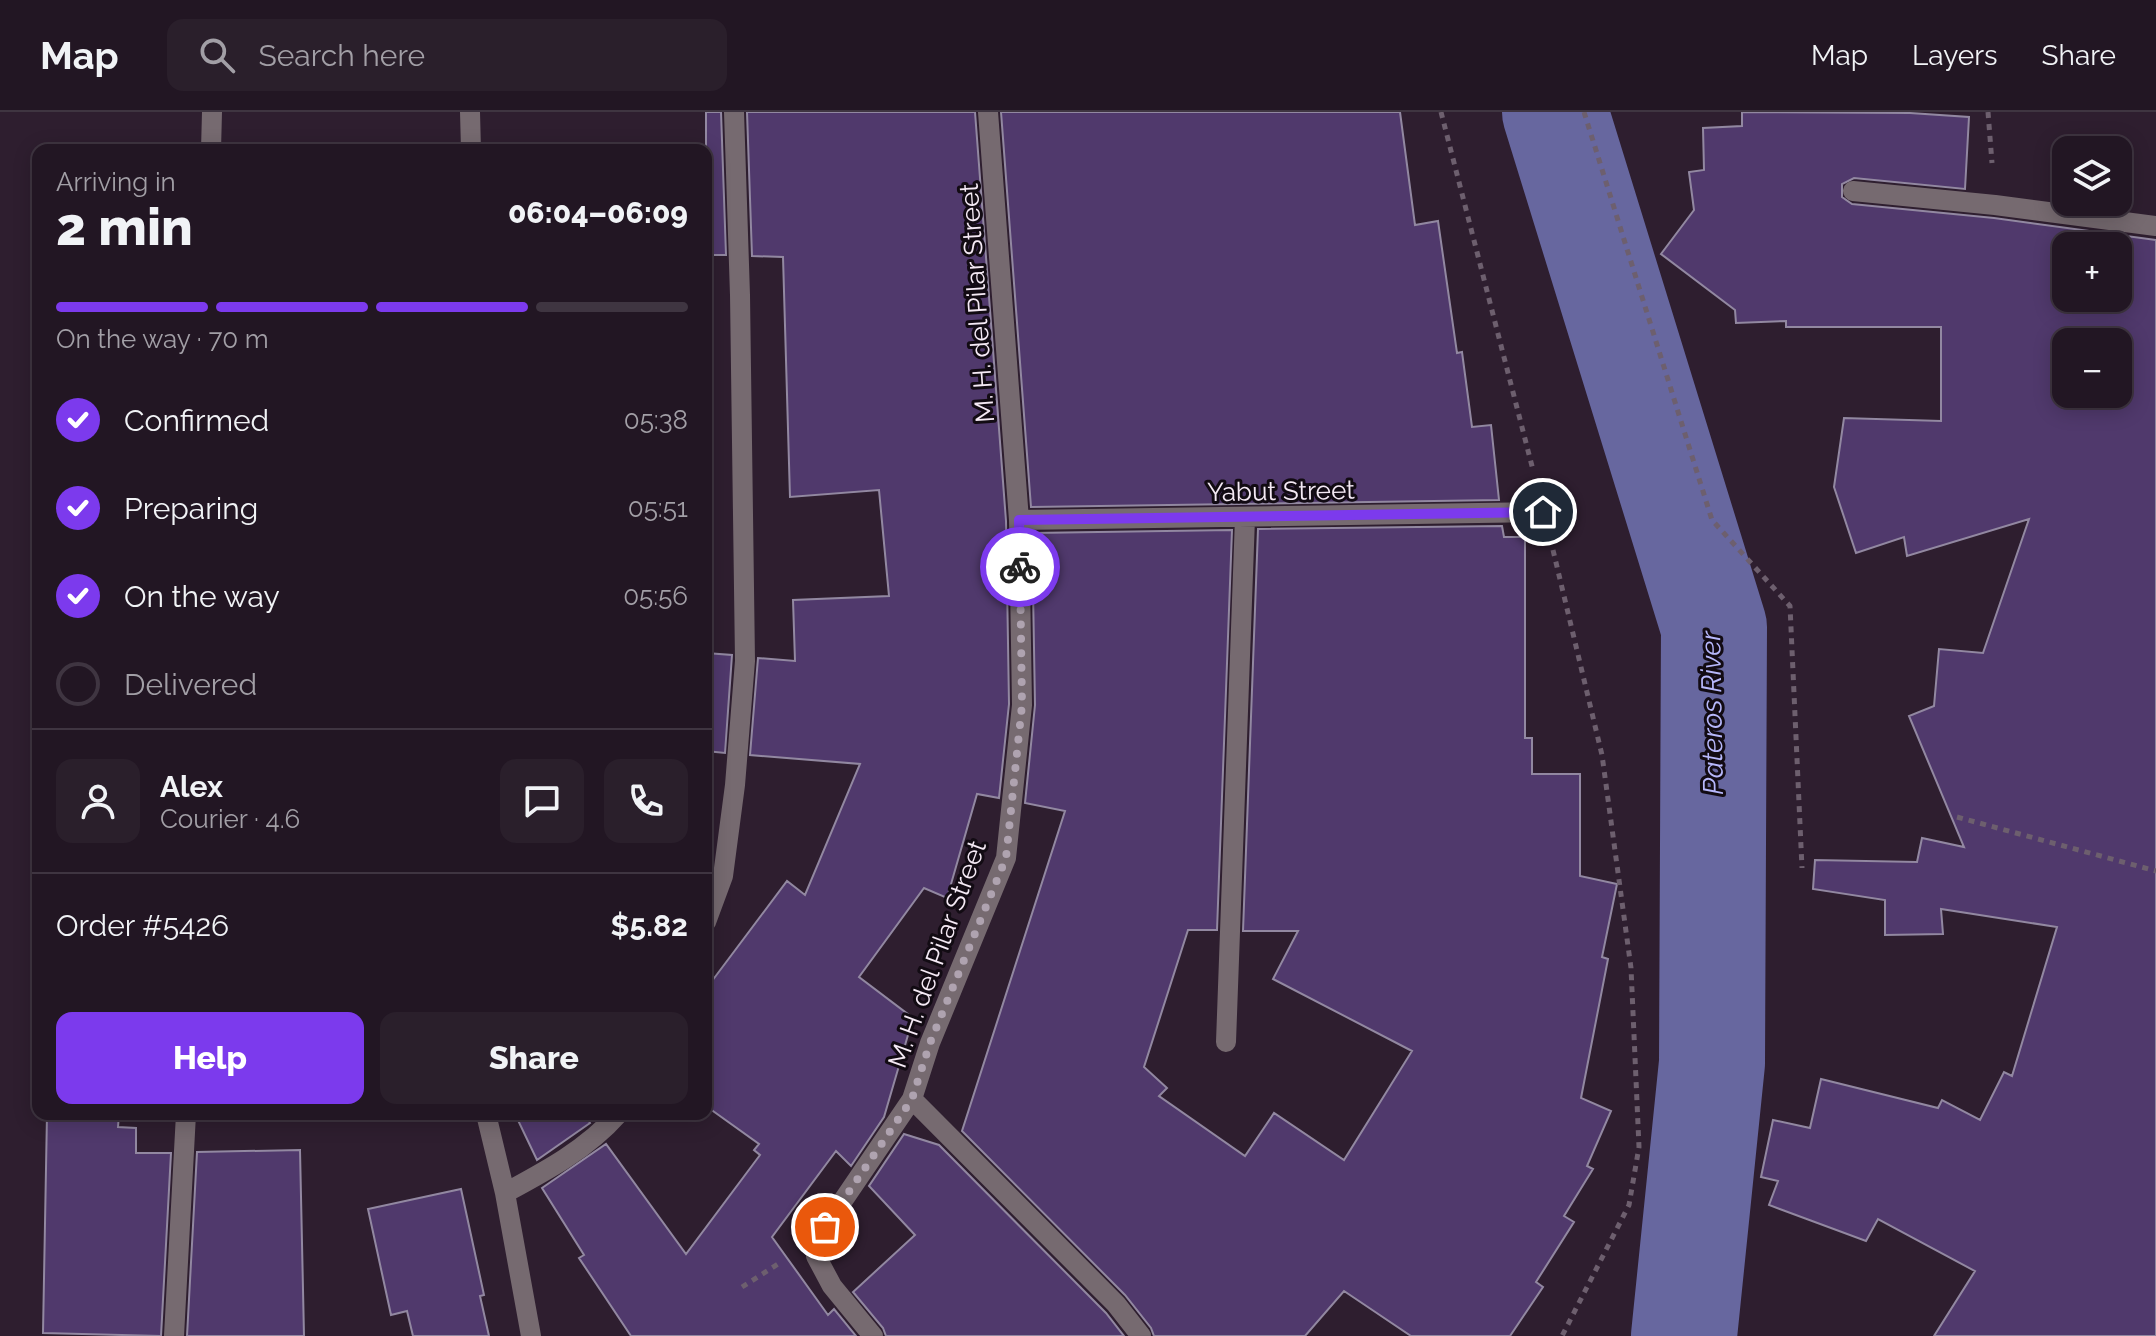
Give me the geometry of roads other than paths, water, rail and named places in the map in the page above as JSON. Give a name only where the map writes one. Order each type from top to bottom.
[{"type":"street","points":[[211,144],[212,112]]},
{"type":"street","points":[[470,112],[471,144]]},
{"type":"street","points":[[712,906],[723,876],[735,785],[745,661],[734,112]]},
{"type":"street","name":"M. H. del Pilar Street","points":[[873,1336],[832,1286],[816,1256],[825,1227],[912,1099],[930,1043],[1006,858],[1022,705],[1019,520],[988,112]]},
{"type":"street","points":[[1853,191],[2156,226]]},
{"type":"street","name":"Yabut Street","points":[[1019,520],[1543,512]]},
{"type":"street","points":[[1226,1042],[1245,518]]},
{"type":"street","points":[[912,1099],[1116,1304],[1141,1336]]},
{"type":"street","points":[[174,1336],[186,1120]]},
{"type":"street","points":[[487,1120],[505,1193],[531,1336]]},
{"type":"street","points":[[505,1193],[553,1167],[612,1120]]},
{"type":"waterway","name":"Pateros River","points":[[1555,112],[1714,627],[1712,1063],[1684,1336]]}]
